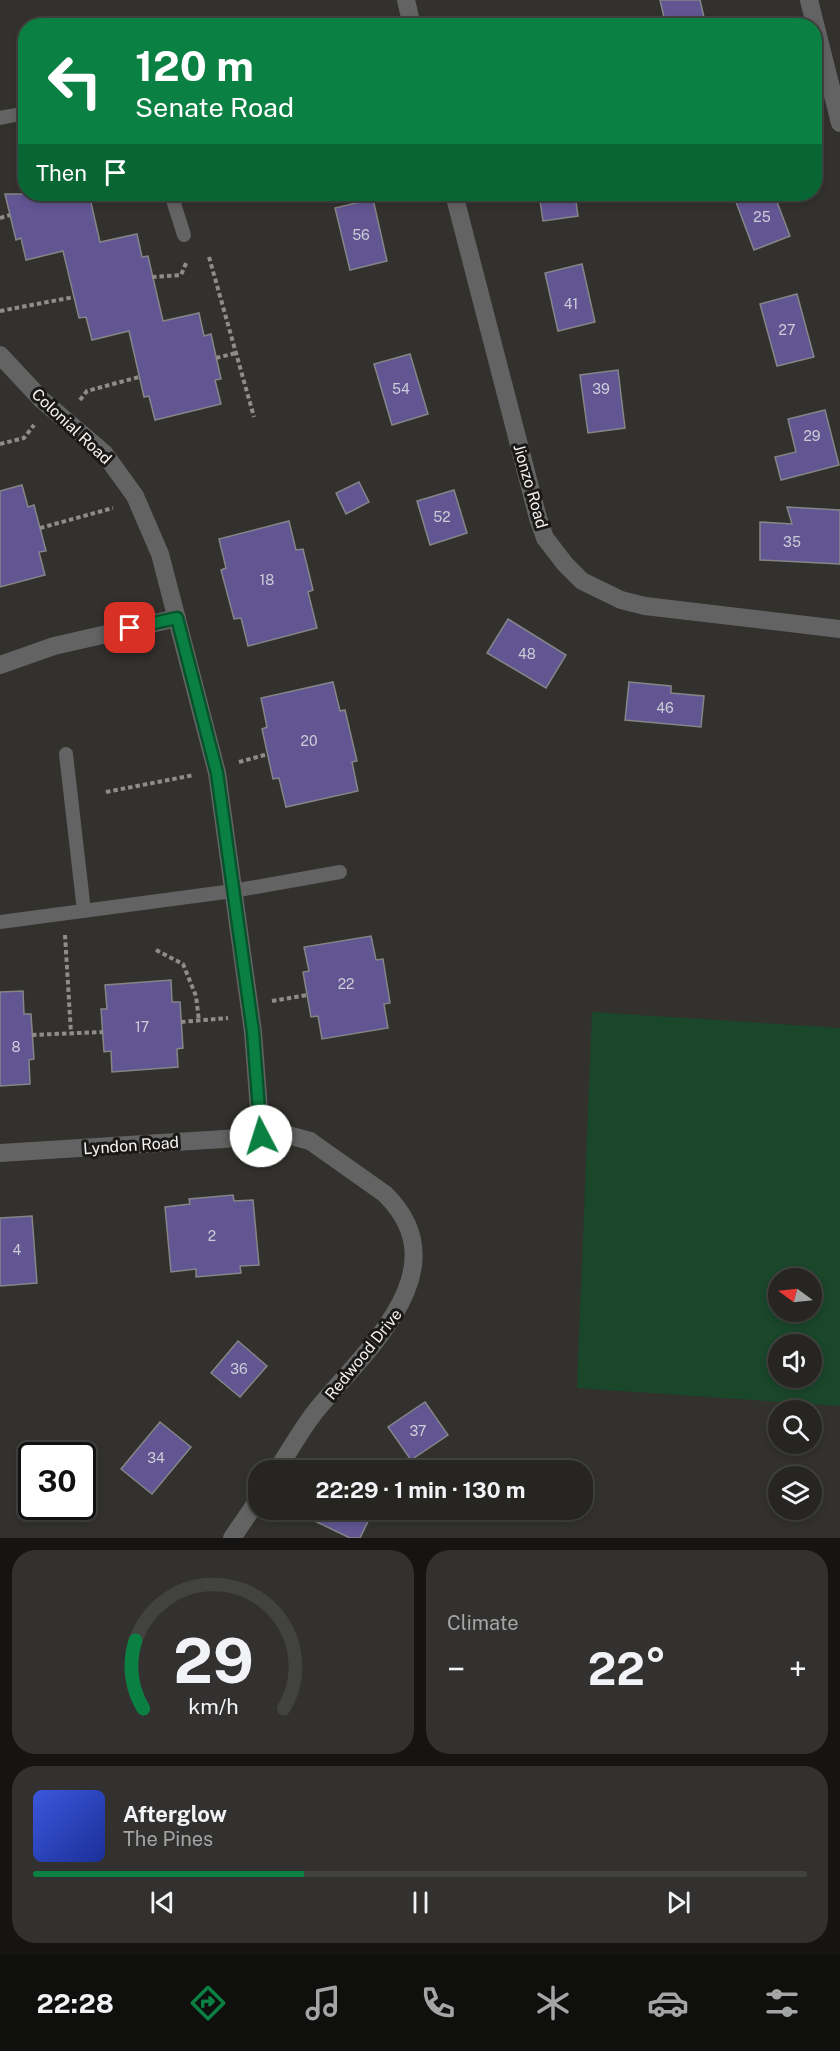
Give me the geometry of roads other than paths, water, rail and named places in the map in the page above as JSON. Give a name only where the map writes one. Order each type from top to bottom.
[{"type":"street","points":[[406,0],[410,18]]},
{"type":"street","points":[[809,0],[814,18]]},
{"type":"street","points":[[822,52],[840,123]]},
{"type":"street","name":"Jionzo Road","points":[[456,201],[537,518],[545,537],[565,564],[594,588],[645,606],[840,629]]},
{"type":"street","name":"Colonial Road","points":[[0,355],[49,406],[104,453],[137,502],[160,554],[216,769],[249,1005],[261,1136]]},
{"type":"street","points":[[0,665],[54,646],[177,618]]},
{"type":"street","name":"Redwood Drive","points":[[261,1136],[288,1135],[310,1141],[385,1194],[402,1214],[412,1247],[411,1277],[400,1308],[374,1345],[316,1412],[285,1460]]},
{"type":"street","name":"Lyndon Road","points":[[0,1153],[261,1136]]},
{"type":"street","points":[[232,1538],[248,1515]]},
{"type":"lane","points":[[0,118],[18,115]]},
{"type":"lane","points":[[173,201],[184,235]]},
{"type":"lane","points":[[66,753],[84,911]]},
{"type":"lane","points":[[0,922],[233,891],[340,872]]}]
